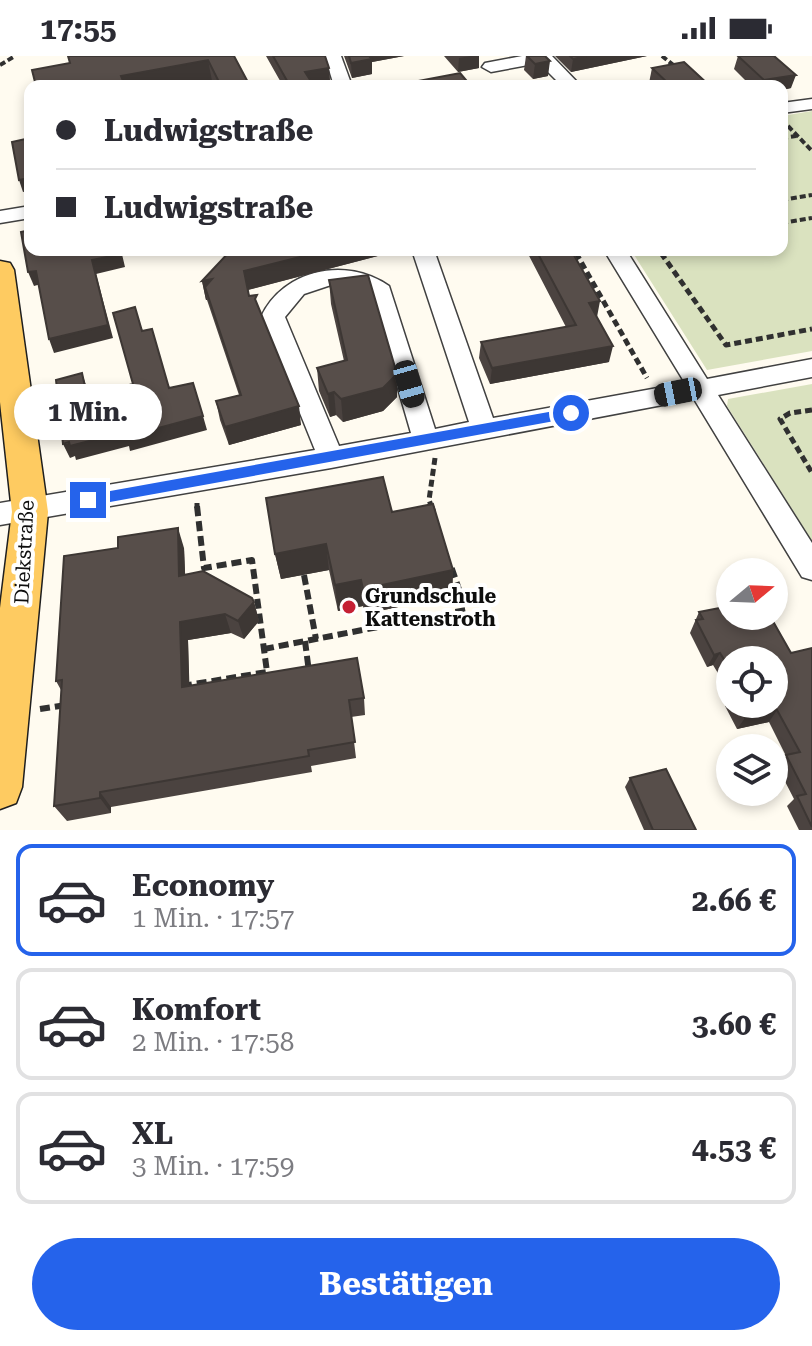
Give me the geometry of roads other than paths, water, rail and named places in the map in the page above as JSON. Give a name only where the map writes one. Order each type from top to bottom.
[{"type":"main road","name":"Diekstraße","points":[[0,270],[15,513],[0,787]]},
{"type":"street","points":[[333,56],[341,80]]},
{"type":"street","points":[[486,62],[543,57],[566,80]]},
{"type":"street","points":[[486,62],[501,80]]},
{"type":"street","points":[[788,107],[812,104]]},
{"type":"street","points":[[0,217],[24,213]]},
{"type":"street","points":[[425,256],[484,429]]},
{"type":"street","points":[[619,256],[812,568]]},
{"type":"street","points":[[331,458],[273,317],[277,302],[293,290],[316,281],[363,279],[381,291],[400,355],[432,439]]},
{"type":"street","points":[[15,513],[331,458],[812,368]]},
{"type":"place","name":"Grundschule Kattenstroth","points":[[349,607]]}]
